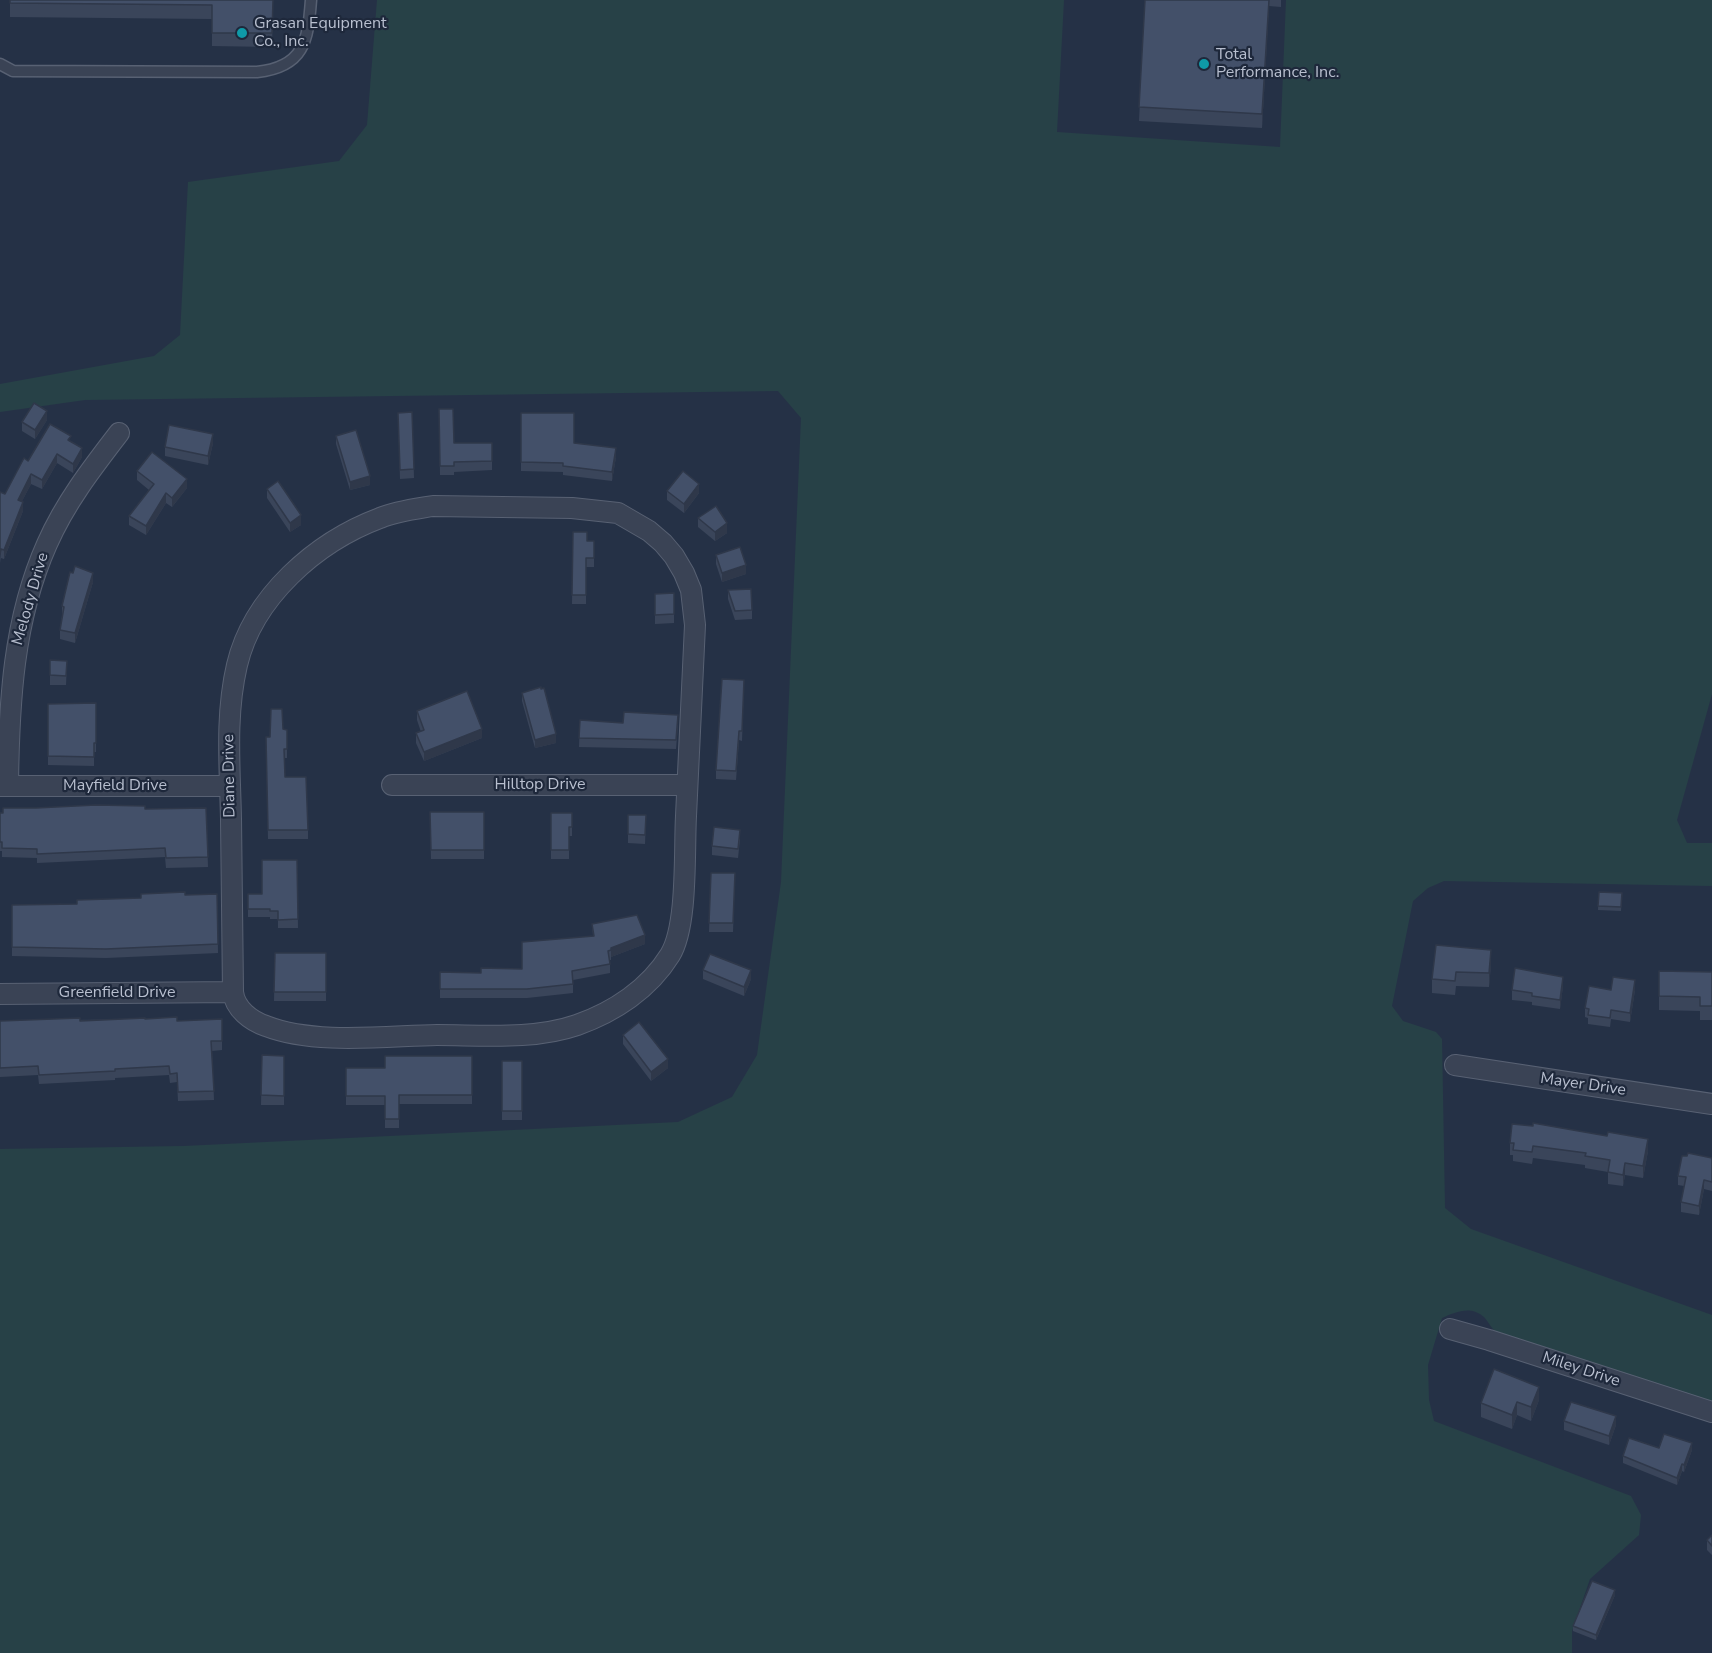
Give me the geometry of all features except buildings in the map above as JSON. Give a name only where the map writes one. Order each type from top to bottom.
[{"type":"street","name":"Melody Drive","points":[[4,785],[12,677],[18,642],[37,569],[55,528],[73,496],[119,433]]},
{"type":"street","name":"Diane Drive","points":[[433,506],[572,508],[618,513],[663,543],[684,573],[691,590],[695,625],[681,915],[677,936],[671,954],[644,985],[628,999],[594,1018],[558,1030],[537,1033],[316,1036],[264,1026],[249,1017],[237,1006],[233,992],[230,786],[229,716],[243,644],[264,607],[298,568],[337,539],[381,517],[433,506]]},
{"type":"street","name":"Mayfield Drive","points":[[4,785],[230,786]]},
{"type":"street","name":"Hilltop Drive","points":[[392,785],[687,785]]},
{"type":"street","name":"Greenfield Drive","points":[[0,994],[233,992]]},
{"type":"street","name":"Mayer Drive","points":[[1455,1065],[1712,1104]]},
{"type":"street","name":"Miley Drive","points":[[1450,1329],[1712,1412]]},
{"type":"lane","points":[[0,64],[13,71],[257,72],[274,70],[289,63],[300,51],[309,32],[311,0]]},
{"type":"green space","points":[[377,0],[1064,0],[1057,132],[1280,147],[1286,0],[1712,0],[1712,694],[1677,820],[1687,843],[1712,843],[1712,886],[1444,881],[1428,888],[1413,901],[1392,1006],[1403,1021],[1436,1032],[1442,1039],[1445,1208],[1471,1229],[1712,1315],[1712,1406],[1496,1332],[1484,1317],[1474,1311],[1458,1312],[1442,1318],[1428,1365],[1429,1400],[1434,1421],[1631,1496],[1641,1515],[1639,1535],[1590,1579],[1572,1631],[1572,1653],[0,1653],[0,1149],[184,1146],[678,1122],[732,1097],[757,1055],[781,882],[801,418],[778,391],[85,400],[0,412],[0,384],[154,356],[180,335],[188,182],[339,161],[367,125]]},
{"type":"place","name":"Grasan Equipment Co., Inc.","points":[[242,33]]},
{"type":"place","name":"Total Performance, Inc.","points":[[1204,64]]}]
